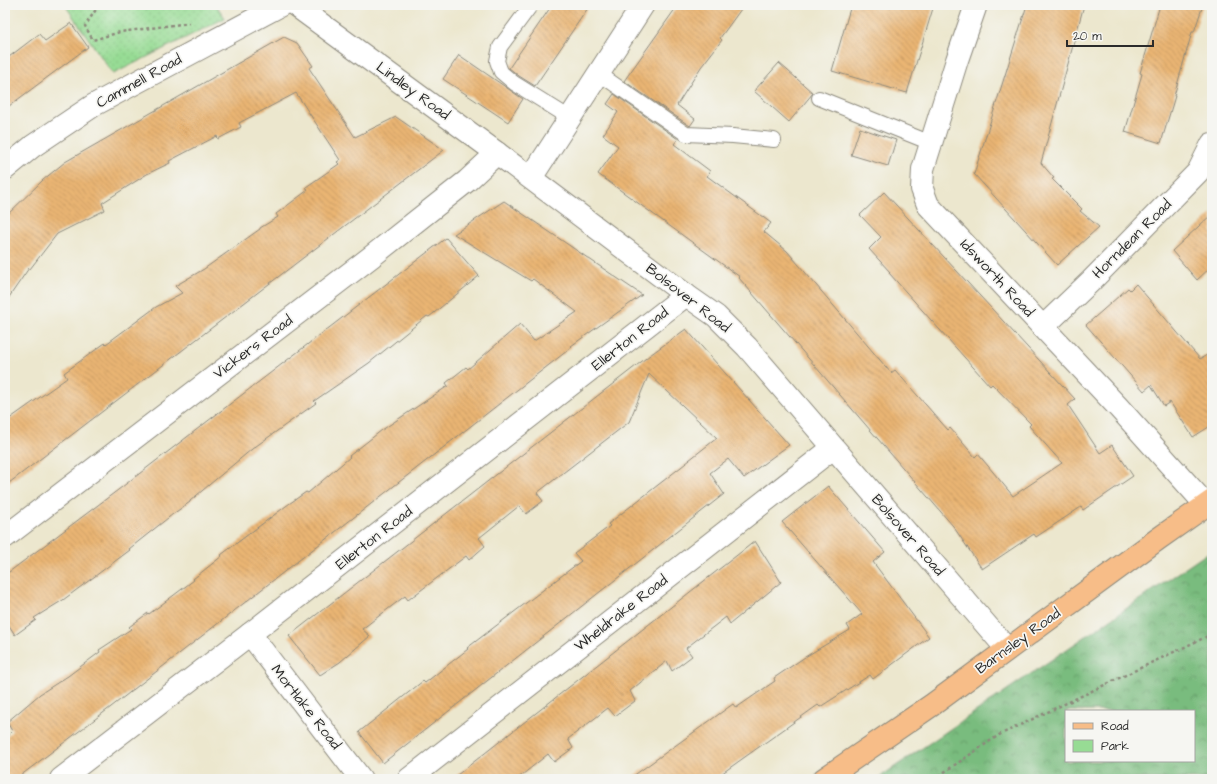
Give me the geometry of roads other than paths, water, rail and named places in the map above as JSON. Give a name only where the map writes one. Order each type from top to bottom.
[{"type":"main road","name":"Barnsley Road","points":[[824,779],[932,704],[1209,504]]},
{"type":"street","name":"Cammell Road","points":[[5,170],[33,146],[94,105],[281,5]]},
{"type":"street","name":"Lindley Road","points":[[295,5],[531,178]]},
{"type":"street","points":[[531,178],[643,5]]},
{"type":"street","name":"Idsworth Road","points":[[976,5],[923,169],[922,189],[928,205],[1209,504]]},
{"type":"street","name":"Horndean Road","points":[[1043,327],[1091,281],[1198,172],[1212,144]]},
{"type":"street","name":"Vickers Road","points":[[5,537],[371,257],[467,181],[498,153]]},
{"type":"street","name":"Bolsover Road","points":[[531,178],[716,316],[747,347],[832,448],[1007,649]]},
{"type":"street","name":"Ellerton Road","points":[[61,779],[686,295]]},
{"type":"street","name":"Wheldrake Road","points":[[409,779],[832,448]]},
{"type":"street","name":"Mortlake Road","points":[[250,634],[361,779]]},
{"type":"lane","points":[[531,5],[500,47],[497,61],[501,72],[514,83],[570,118]]},
{"type":"lane","points":[[598,73],[686,134],[733,136],[774,140]]},
{"type":"lane","points":[[819,98],[931,143]]}]
